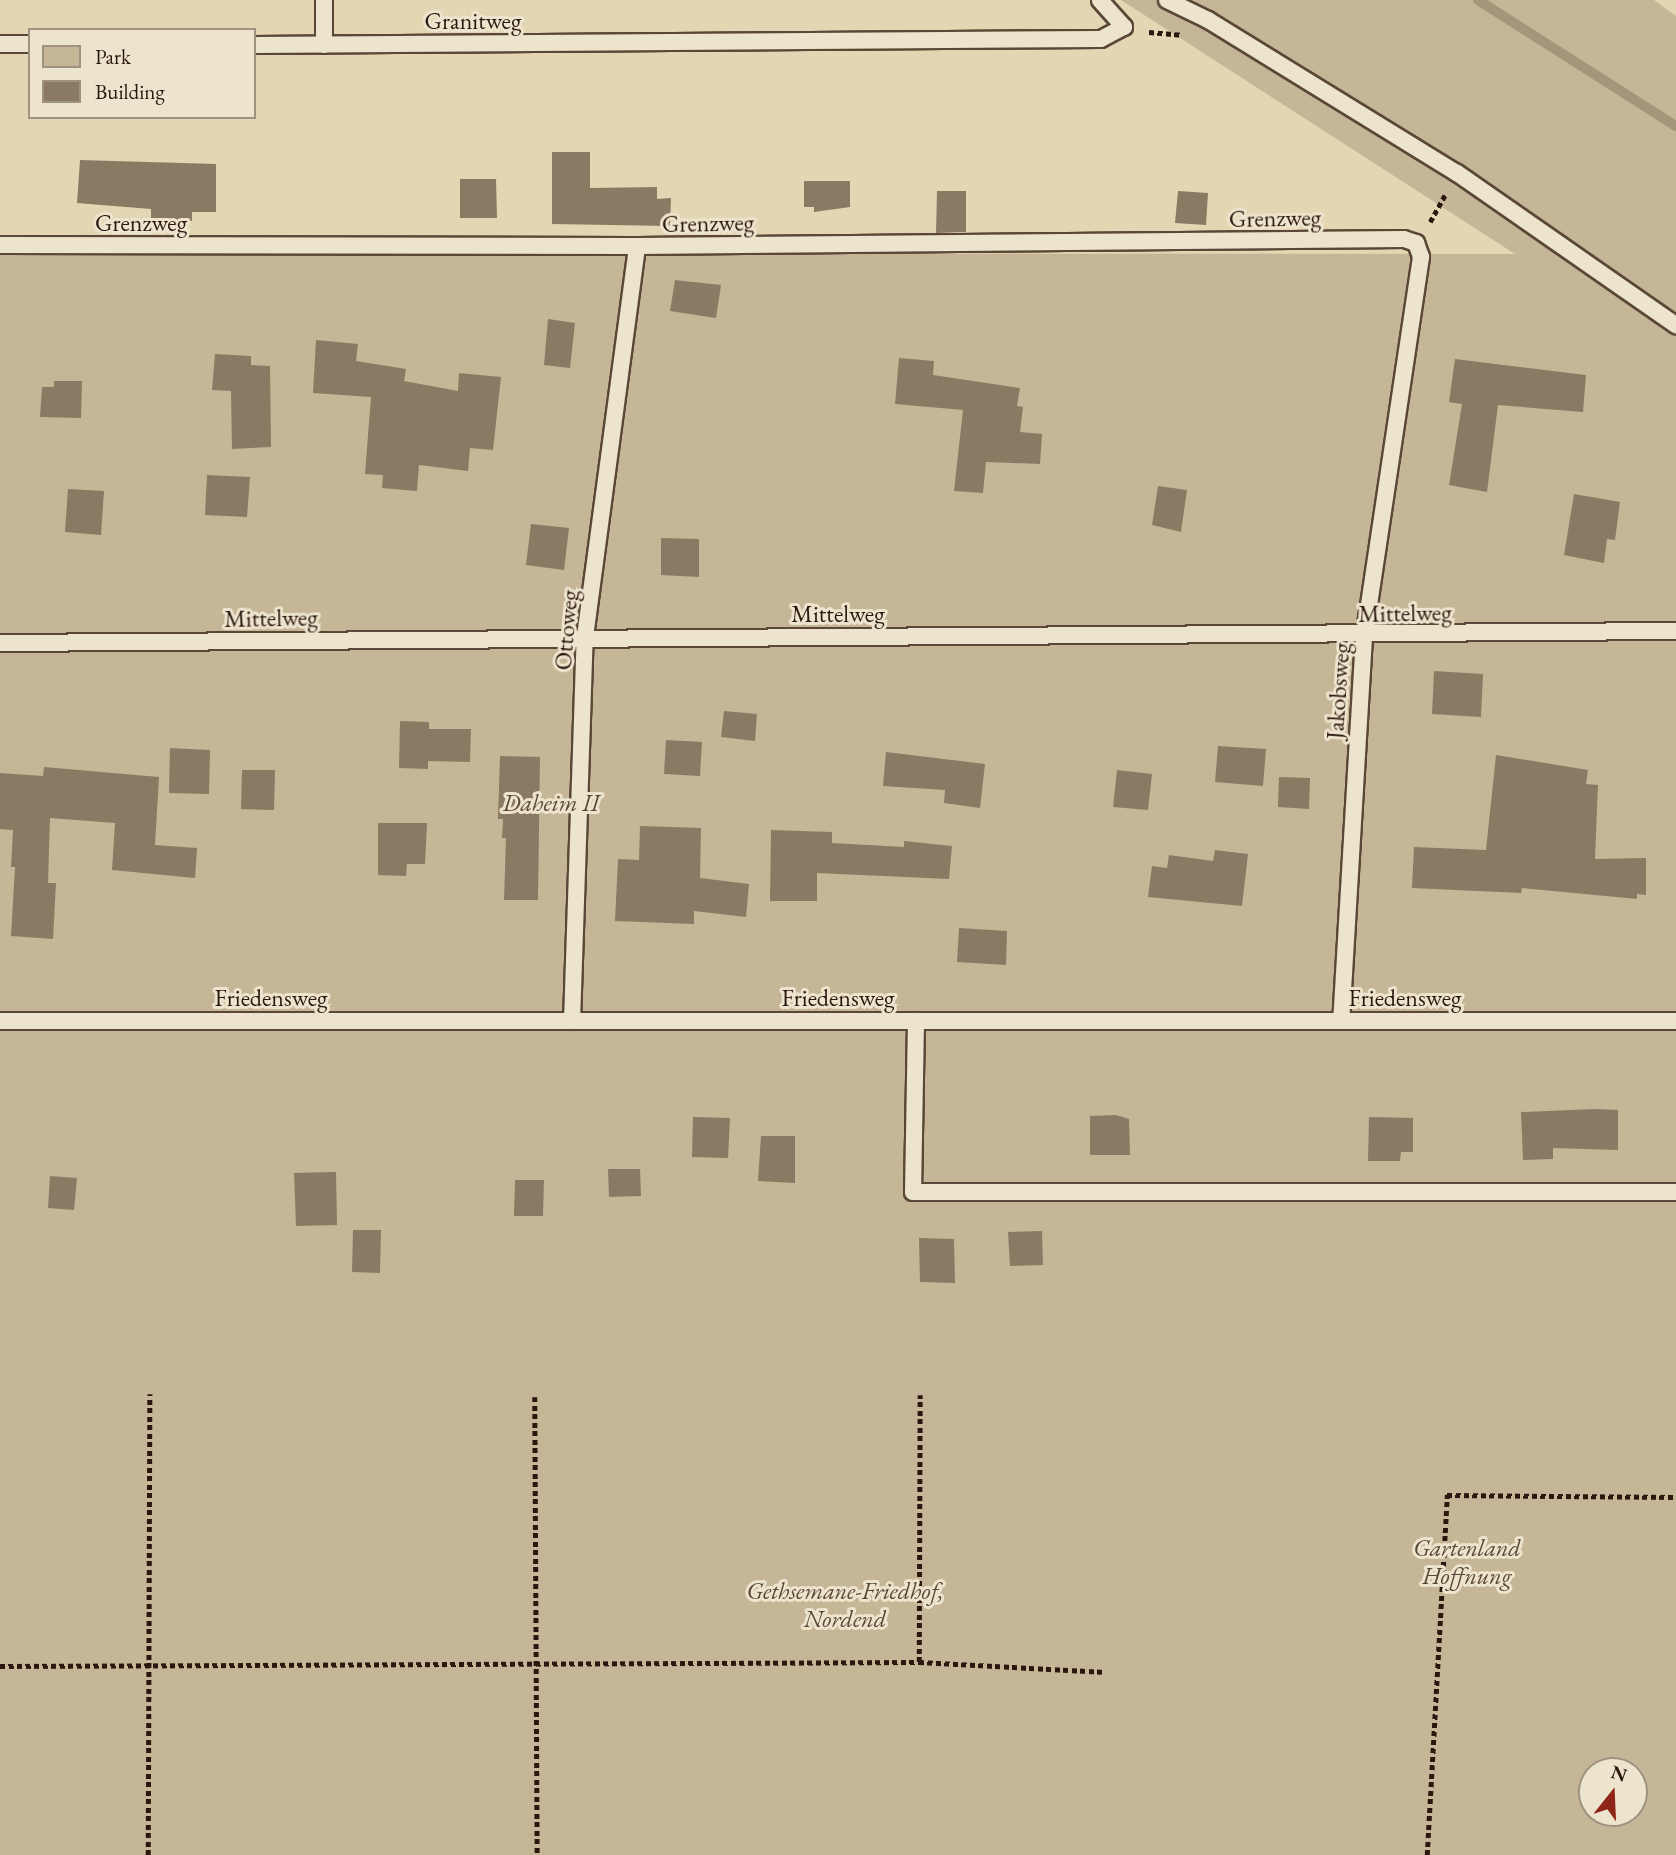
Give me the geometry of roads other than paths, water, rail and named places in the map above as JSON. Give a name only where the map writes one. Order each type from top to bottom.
[{"type":"lane","points":[[324,0],[324,45]]},
{"type":"lane","name":"Granitweg","points":[[256,45],[1101,38],[1124,27],[1100,0]]},
{"type":"lane","points":[[1167,0],[1208,20],[1457,173],[1676,324]]},
{"type":"lane","points":[[0,44],[28,44]]},
{"type":"lane","name":"Grenzweg","points":[[0,245],[637,246],[1390,239],[1416,243]]},
{"type":"lane","name":"Jakobsweg","points":[[1341,1020],[1364,637],[1421,257],[1416,243]]},
{"type":"lane","name":"Ottoweg","points":[[572,1021],[585,637],[637,246]]},
{"type":"lane","name":"Mittelweg","points":[[0,643],[585,637],[1364,637],[1676,631]]},
{"type":"lane","name":"Friedensweg","points":[[0,1021],[1676,1021]]},
{"type":"lane","points":[[916,1021],[913,1192],[1676,1192]]},
{"type":"waterway","points":[[1478,0],[1676,126]]},
{"type":"park label","name":"Daheim II","points":[[551,803]]},
{"type":"park label","name":"Gartenland Hoffnung","points":[[1467,1562]]},
{"type":"park label","name":"Gethsemane-Friedhof, Nordend","points":[[845,1605]]}]
